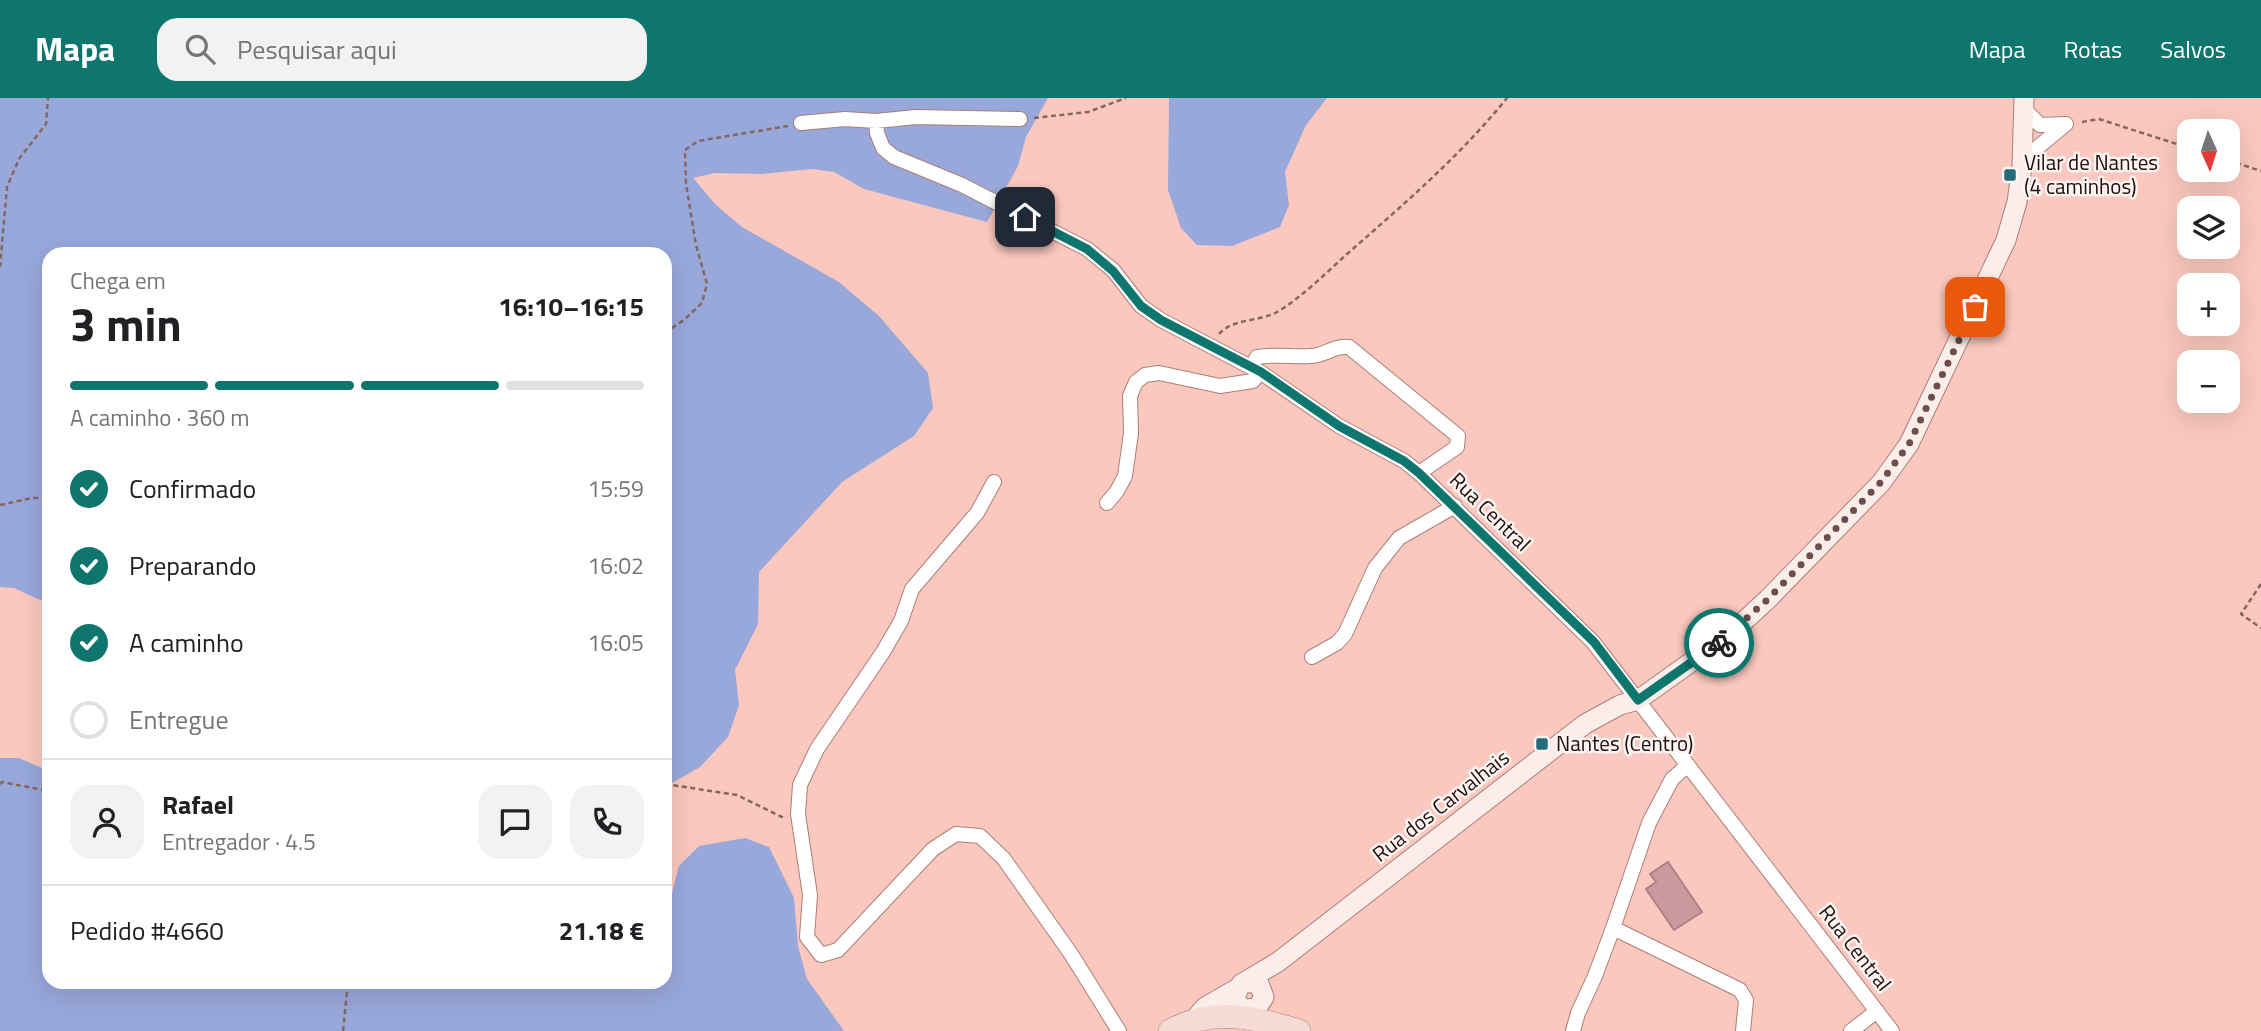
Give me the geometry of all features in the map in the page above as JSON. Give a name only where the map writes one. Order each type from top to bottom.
[{"type":"main road","name":"Rua dos Carvalhais","points":[[1253,1002],[1279,962],[1585,724],[1620,705],[1638,700],[1729,635],[1768,599],[1881,483],[1909,444],[2006,240],[2017,202],[2022,166],[2024,103]]},
{"type":"main road","points":[[1170,1031],[1194,1020],[1253,1002],[1299,1031]]},
{"type":"street","points":[[2024,103],[2040,125],[2066,124]]},
{"type":"street","points":[[801,122],[845,119],[876,121],[916,117],[1020,119]]},
{"type":"street","name":"Rua Central","points":[[876,121],[883,148],[894,157],[962,186],[1087,249],[1113,271],[1141,306],[1161,320],[1256,369],[1339,426],[1404,461],[1419,473],[1594,642],[1892,1031]]},
{"type":"street","points":[[2022,166],[2038,147],[2066,124]]},
{"type":"street","points":[[1107,503],[1125,476],[1131,433],[1130,396],[1136,382],[1145,375],[1159,373],[1220,386],[1254,381],[1257,357],[1274,354],[1311,356],[1340,346],[1349,347],[1458,436],[1457,447],[1419,473]]},
{"type":"street","points":[[994,482],[977,513],[912,589],[901,621],[884,652],[817,748],[800,785],[800,825],[810,895],[807,937],[821,955],[838,950],[933,849],[956,834],[980,836],[1012,870],[1071,954],[1119,1031]]},
{"type":"street","points":[[1312,657],[1337,643],[1345,634],[1375,568],[1399,538],[1455,506]]},
{"type":"street","points":[[1573,1031],[1613,928],[1649,823],[1672,779],[1688,765]]},
{"type":"street","points":[[1613,928],[1740,990],[1746,1000],[1743,1031]]},
{"type":"street","points":[[1851,1031],[1877,1010]]},
{"type":"path","points":[[0,267],[6,187],[19,159],[46,124],[48,98]]},
{"type":"path","points":[[1020,119],[1087,112],[1126,98]]},
{"type":"path","points":[[1212,347],[1220,331],[1231,324],[1277,312],[1315,282],[1400,208],[1483,128],[1507,98]]},
{"type":"path","points":[[2066,124],[2099,119],[2177,144]]},
{"type":"path","points":[[672,329],[702,303],[707,284],[696,245],[688,196],[685,150],[698,141],[777,129],[801,122]]},
{"type":"path","points":[[2240,164],[2261,171]]},
{"type":"path","points":[[0,506],[42,498]]},
{"type":"path","points":[[2261,584],[2241,614],[2261,628]]},
{"type":"path","points":[[0,784],[2,782],[42,790]]},
{"type":"path","points":[[672,785],[737,795],[800,825]]},
{"type":"path","points":[[343,1031],[348,989]]},
{"type":"shaded area","points":[[0,98],[1048,98],[1026,137],[1018,166],[987,222],[864,189],[834,172],[812,169],[761,174],[715,173],[693,178],[716,205],[742,227],[839,282],[879,316],[928,373],[933,408],[914,436],[842,482],[759,572],[758,624],[735,670],[739,705],[728,737],[700,767],[672,783],[672,247],[42,247],[42,601],[14,588],[0,587]]},
{"type":"shaded area","points":[[1169,98],[1327,98],[1306,125],[1285,172],[1289,205],[1280,227],[1232,246],[1197,245],[1181,228],[1168,190]]},
{"type":"shaded area","points":[[0,758],[19,758],[42,768],[42,989],[672,989],[672,893],[679,866],[699,846],[745,838],[769,847],[794,898],[798,946],[807,979],[844,1031],[0,1031]]},
{"type":"building","points":[[1668,862],[1702,912],[1674,930],[1646,889],[1656,882],[1650,874]]},
{"type":"way so far","points":[[1719,643],[1768,599],[1881,482],[1909,444],[1975,307]]},
{"type":"place","name":"Vilar de Nantes (4 caminhos)","points":[[2010,175]]},
{"type":"place","name":"Nantes (Centro)","points":[[1542,744]]},
{"type":"route","points":[[1025,217],[1087,249],[1113,271],[1141,306],[1161,320],[1261,372],[1339,426],[1404,461],[1472,522],[1594,642],[1638,700],[1719,643]]}]
